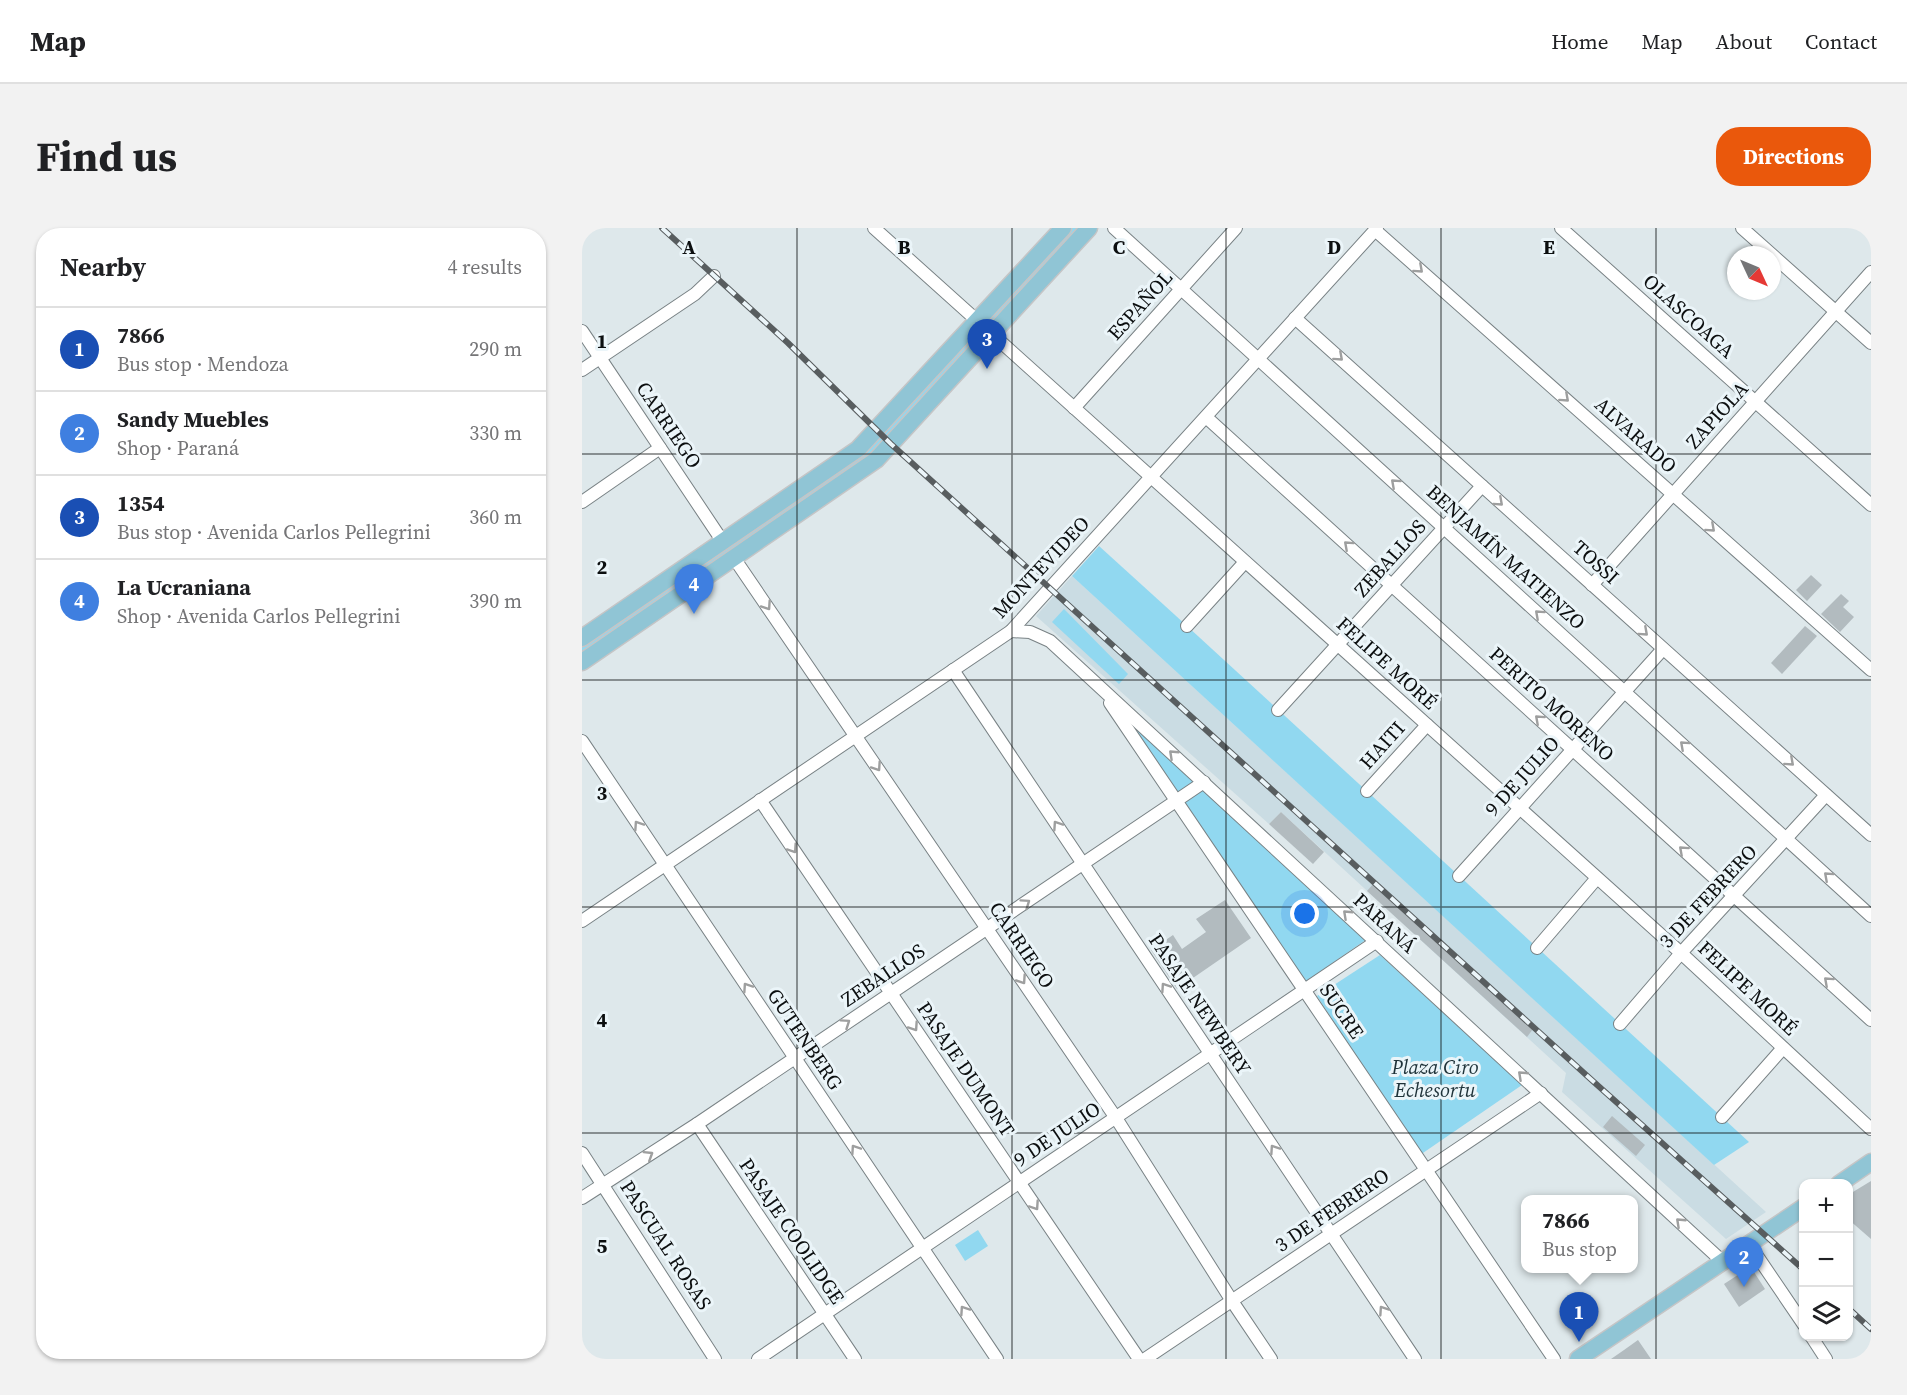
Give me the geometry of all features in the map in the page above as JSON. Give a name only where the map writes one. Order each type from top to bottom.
[{"type":"main road","points":[[582,638],[858,449],[1063,228]]},
{"type":"main road","points":[[582,662],[876,460],[1089,228]]},
{"type":"main road","points":[[1846,1179],[1871,1162]]},
{"type":"main road","points":[[1578,1359],[1799,1210]]},
{"type":"street","name":"FELIPE MORÉ","points":[[874,228],[1681,953],[1871,1129]]},
{"type":"street","name":"BENJAMÍN MATIENZO","points":[[1114,228],[1871,916]]},
{"type":"street","name":"ESPAÑOL","points":[[1074,408],[1236,228]]},
{"type":"street","name":"OLASCOAGA","points":[[1561,228],[1871,505]]},
{"type":"street","points":[[1742,228],[1871,343]]},
{"type":"street","name":"MONTEVIDEO","points":[[582,921],[1011,631],[1376,229]]},
{"type":"street","name":"ALVARADO","points":[[1376,229],[1871,670]]},
{"type":"street","name":"ZAPIOLA","points":[[1592,585],[1871,272]]},
{"type":"street","points":[[582,370],[695,294],[714,276]]},
{"type":"street","name":"TOSSI","points":[[1295,318],[1871,835]]},
{"type":"street","name":"CARRIEGO","points":[[582,331],[723,542]]},
{"type":"street","name":"PERITO MORENO","points":[[1206,417],[1871,1020]]},
{"type":"street","points":[[582,502],[660,448]]},
{"type":"street","name":"ZEBALLOS","points":[[1278,710],[1482,486]]},
{"type":"street","name":"CARRIEGO","points":[[734,558],[1116,1118],[1271,1359]]},
{"type":"street","points":[[1187,626],[1245,562]]},
{"type":"street","name":"PARANÁ","points":[[1011,631],[1030,632],[1050,641],[1723,1262]]},
{"type":"street","name":"9 DE JULIO","points":[[1459,876],[1663,649]]},
{"type":"street","name":"PASAJE NEWBERY","points":[[953,670],[1415,1359]]},
{"type":"street","name":"SUCRE","points":[[1097,684],[1554,1359]]},
{"type":"street","name":"HAITI","points":[[1367,791],[1427,725]]},
{"type":"street","name":"GUTENBERG","points":[[582,741],[997,1359]]},
{"type":"street","name":"ZEBALLOS","points":[[582,1198],[697,1124],[1204,782]]},
{"type":"street","name":"3 DE FEBRERO","points":[[1620,1024],[1681,953],[1826,795]]},
{"type":"street","name":"PASAJE DUMONT","points":[[760,800],[1139,1359]]},
{"type":"street","points":[[1537,948],[1598,878]]},
{"type":"street","name":"9 DE JULIO","points":[[758,1359],[1377,941]]},
{"type":"street","points":[[1722,1117],[1783,1048]]},
{"type":"street","name":"3 DE FEBRERO","points":[[1145,1359],[1541,1093]]},
{"type":"street","name":"PASAJE COOLIDGE","points":[[697,1124],[855,1359]]},
{"type":"street","name":"PASCUAL ROSAS","points":[[582,1153],[715,1359]]},
{"type":"street","points":[[1749,1244],[1799,1319]]},
{"type":"street","points":[[1814,1341],[1826,1359]]},
{"type":"shaded area","points":[[1072,576],[1766,1212],[1726,1239],[1562,1092],[1566,1073],[1281,812],[1269,824],[1036,616]]},
{"type":"green space","points":[[1063,228],[1089,228],[894,439],[582,662],[582,638],[858,449]]},
{"type":"green space","points":[[1099,546],[1749,1142],[1714,1165],[1072,576]]},
{"type":"green space","points":[[1064,609],[1128,674],[1119,684],[1052,622]]},
{"type":"green space","points":[[1119,710],[1196,780],[1177,793]]},
{"type":"green space","points":[[1205,787],[1367,939],[1305,982],[1181,804]]},
{"type":"green space","name":"Plaza Ciro Echesortu","points":[[1380,955],[1522,1085],[1420,1155],[1317,996]]},
{"type":"green space","points":[[978,1230],[988,1246],[965,1261],[955,1245]]},
{"type":"building","points":[[1811,575],[1822,585],[1807,601],[1796,590]]},
{"type":"building","points":[[1841,594],[1849,601],[1843,607],[1854,617],[1840,632],[1821,614]]},
{"type":"building","points":[[1805,626],[1817,636],[1782,674],[1771,663]]},
{"type":"building","points":[[1281,812],[1324,852],[1313,864],[1269,824]]},
{"type":"building","points":[[1374,883],[1533,1029],[1527,1037],[1367,891]]},
{"type":"building","points":[[1225,900],[1251,938],[1177,989],[1151,950],[1173,935],[1182,949],[1206,932],[1196,919]]},
{"type":"building","points":[[1612,1116],[1645,1145],[1636,1156],[1603,1127]]},
{"type":"building","points":[[1871,1181],[1871,1239],[1853,1223],[1853,1192]]},
{"type":"building","points":[[1747,1269],[1752,1269],[1765,1289],[1739,1307],[1724,1284]]},
{"type":"building","points":[[1638,1340],[1651,1359],[1611,1359],[1624,1350]]},
{"type":"railway","points":[[662,228],[788,343],[891,444],[1799,1266]]},
{"type":"railway","points":[[1853,1313],[1871,1329]]},
{"type":"place","name":"1354","points":[[987,369]]},
{"type":"place","name":"La Ucraniana","points":[[694,614]]},
{"type":"place","name":"Sandy Muebles","points":[[1744,1287]]},
{"type":"place","name":"7866","points":[[1579,1342]]}]
